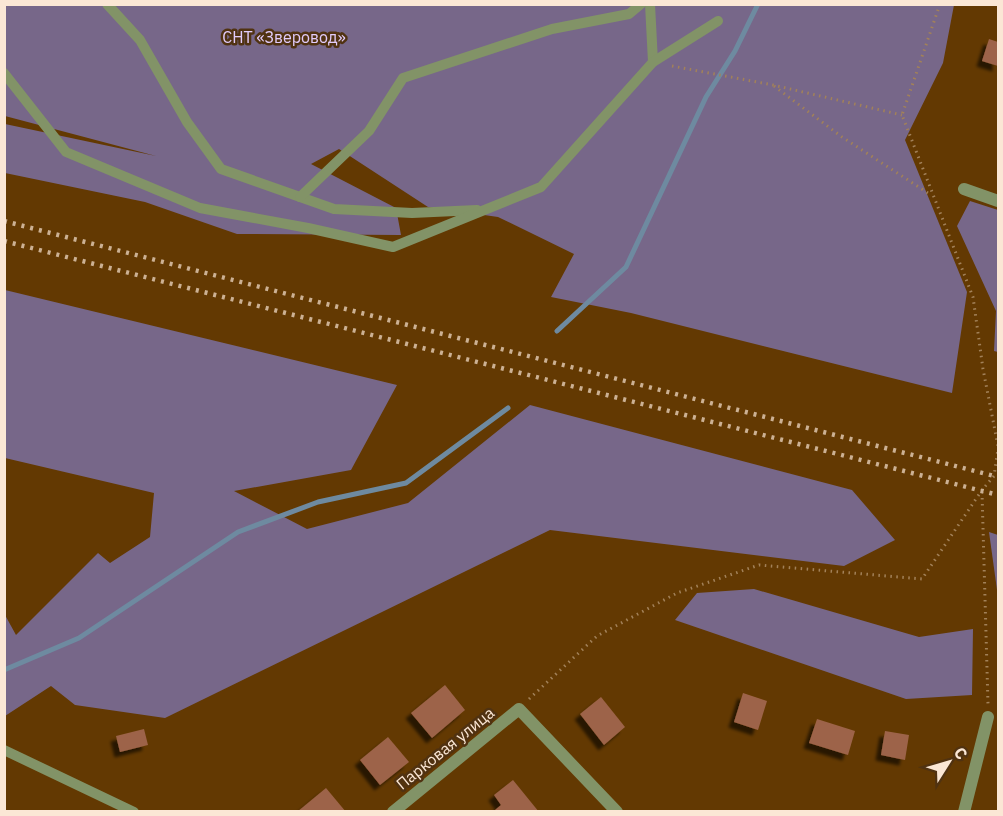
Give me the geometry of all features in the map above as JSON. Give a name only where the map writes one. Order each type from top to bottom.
[{"type":"street","points":[[964,189],[999,201]]},
{"type":"street","name":"Парковая улица","points":[[393,812],[519,709],[617,812]]},
{"type":"street","points":[[964,812],[988,717]]},
{"type":"lane","points":[[107,4],[140,40],[187,122],[222,169],[334,209],[412,213],[485,210]]},
{"type":"lane","points":[[300,197],[369,131],[404,78],[552,29],[629,14],[641,4]]},
{"type":"lane","points":[[650,4],[652,62]]},
{"type":"lane","points":[[4,74],[66,152],[200,208],[393,247],[541,187],[652,62],[718,21]]},
{"type":"lane","points":[[4,750],[134,812]]},
{"type":"path","points":[[519,709],[597,636],[677,593],[759,565],[922,579],[982,490],[994,476],[999,448],[983,369],[973,297],[902,115],[940,4]]},
{"type":"path","points":[[652,62],[773,85],[902,115]]},
{"type":"path","points":[[773,85],[842,137],[933,196]]},
{"type":"path","points":[[982,490],[988,717]]},
{"type":"green space","name":"СНТ «Зверовод»","points":[[5,5],[954,5],[943,63],[905,140],[967,292],[952,393],[631,313],[551,297],[574,254],[498,217],[428,207],[339,149],[311,164],[396,208],[401,235],[237,234],[145,202],[5,173],[5,124],[156,156],[5,116]]},
{"type":"green space","points":[[970,201],[998,210],[998,352],[994,351],[996,311],[957,226]]},
{"type":"green space","points":[[5,290],[397,385],[351,470],[234,491],[307,529],[408,503],[530,405],[852,490],[895,540],[844,566],[550,530],[165,718],[75,705],[51,686],[5,716],[5,615],[16,635],[98,553],[110,563],[150,537],[154,493],[5,458]]},
{"type":"green space","points":[[989,532],[998,535],[998,597]]},
{"type":"green space","points":[[754,589],[919,637],[973,629],[972,695],[906,699],[675,620],[697,593]]},
{"type":"building","points":[[989,39],[998,42],[998,66],[982,61]]},
{"type":"building","points":[[445,685],[465,710],[432,738],[411,713]]},
{"type":"building","points":[[743,693],[767,701],[758,730],[734,722]]},
{"type":"building","points":[[601,697],[625,727],[604,745],[580,714]]},
{"type":"building","points":[[817,719],[855,731],[848,755],[809,743]]},
{"type":"building","points":[[144,729],[148,745],[120,752],[116,736]]},
{"type":"building","points":[[885,731],[909,735],[905,760],[881,755]]},
{"type":"building","points":[[388,737],[409,762],[380,785],[360,760]]},
{"type":"building","points":[[513,780],[539,812],[495,810],[501,805],[494,795]]},
{"type":"building","points":[[326,788],[346,812],[297,812]]},
{"type":"waterway","points":[[557,331],[626,267],[706,97],[735,51],[758,4]]},
{"type":"waterway","points":[[4,670],[79,638],[238,532],[318,502],[406,483],[508,408]]},
{"type":"railway","points":[[4,221],[998,477]]},
{"type":"railway","points":[[4,241],[998,495]]}]
